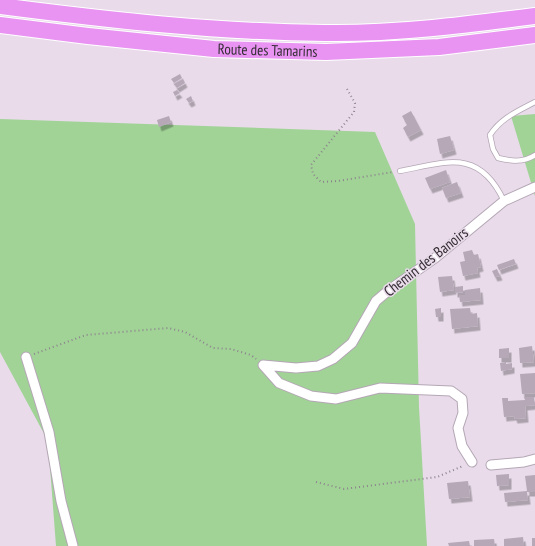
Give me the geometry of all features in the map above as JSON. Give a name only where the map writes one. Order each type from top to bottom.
[{"type":"highway","name":"Route des Tamarins","points":[[0,6],[218,30],[326,33],[438,29],[535,16]]},
{"type":"highway","name":"Route des Tamarins","points":[[0,25],[214,49],[326,52],[439,47],[535,35]]},
{"type":"street","name":"Chemin des Banoirs","points":[[263,365],[296,368],[318,366],[333,359],[352,343],[376,301],[389,290],[435,258],[504,201],[535,188]]},
{"type":"street","points":[[26,357],[49,432],[61,501],[73,546]]},
{"type":"street","points":[[263,365],[279,383],[311,396],[336,399],[380,388],[451,391],[462,399],[463,413],[458,428],[462,446],[472,462]]},
{"type":"street","points":[[491,465],[535,459]]},
{"type":"lane","points":[[535,102],[509,115],[496,126],[490,135],[493,149],[498,158],[519,161],[535,155]]},
{"type":"lane","points":[[400,171],[453,161],[465,163],[483,170],[497,185],[504,201]]},
{"type":"path","points":[[348,89],[355,103],[354,112],[311,165],[313,174],[321,182],[338,181],[400,171]]},
{"type":"path","points":[[26,357],[86,335],[168,328],[185,332],[213,348],[231,349],[252,355],[263,365]]},
{"type":"path","points":[[316,482],[344,489],[437,477],[472,462]]},
{"type":"green space","points":[[535,114],[535,196],[511,116]]},
{"type":"green space","points":[[0,119],[375,132],[415,224],[419,407],[427,546],[56,546],[48,441],[0,352]]},
{"type":"building","points":[[180,74],[182,78],[174,83],[171,79]]},
{"type":"building","points":[[183,79],[185,83],[177,88],[174,84]]},
{"type":"building","points":[[177,90],[180,93],[175,96],[173,92]]},
{"type":"building","points":[[191,96],[193,101],[189,103],[186,99]]},
{"type":"building","points":[[411,111],[421,130],[408,137],[403,128],[407,125],[402,116]]},
{"type":"building","points":[[169,116],[171,122],[159,127],[157,120]]},
{"type":"building","points":[[450,136],[454,150],[440,154],[437,139]]},
{"type":"building","points":[[446,170],[450,182],[430,189],[425,178]]},
{"type":"building","points":[[457,182],[461,193],[446,198],[442,188]]},
{"type":"building","points":[[472,250],[474,255],[478,254],[481,267],[477,268],[478,273],[463,276],[460,262],[465,261],[463,252]]},
{"type":"building","points":[[514,259],[516,264],[499,270],[497,265]]},
{"type":"building","points":[[497,269],[500,276],[495,277],[492,271]]},
{"type":"building","points":[[452,276],[454,290],[440,292],[438,277]]},
{"type":"building","points":[[463,286],[463,292],[455,293],[455,287]]},
{"type":"building","points":[[480,288],[481,300],[460,302],[459,295],[465,295],[465,290]]},
{"type":"building","points":[[441,308],[441,317],[436,317],[435,309]]},
{"type":"building","points":[[470,308],[471,314],[477,313],[478,326],[452,329],[450,309]]},
{"type":"building","points":[[532,346],[534,362],[520,363],[519,348]]},
{"type":"building","points":[[509,348],[509,358],[499,358],[499,349]]},
{"type":"building","points":[[506,362],[506,364],[512,363],[512,369],[501,371],[500,363]]},
{"type":"building","points":[[535,373],[535,393],[522,394],[520,374]]},
{"type":"building","points":[[524,397],[534,397],[535,405],[525,406],[526,418],[515,419],[514,416],[504,417],[502,398],[508,398],[508,401],[525,400]]},
{"type":"building","points":[[509,474],[509,485],[497,486],[496,475]]},
{"type":"building","points":[[535,475],[535,492],[527,492],[528,500],[505,502],[504,493],[527,491],[525,476]]},
{"type":"building","points":[[468,481],[470,497],[449,499],[447,483]]},
{"type":"building","points":[[523,537],[524,546],[504,546],[504,539]]},
{"type":"building","points":[[532,538],[535,538],[535,546],[532,546]]},
{"type":"building","points":[[494,539],[495,546],[474,546],[474,540]]},
{"type":"building","points":[[469,541],[470,546],[449,546],[448,543]]}]
